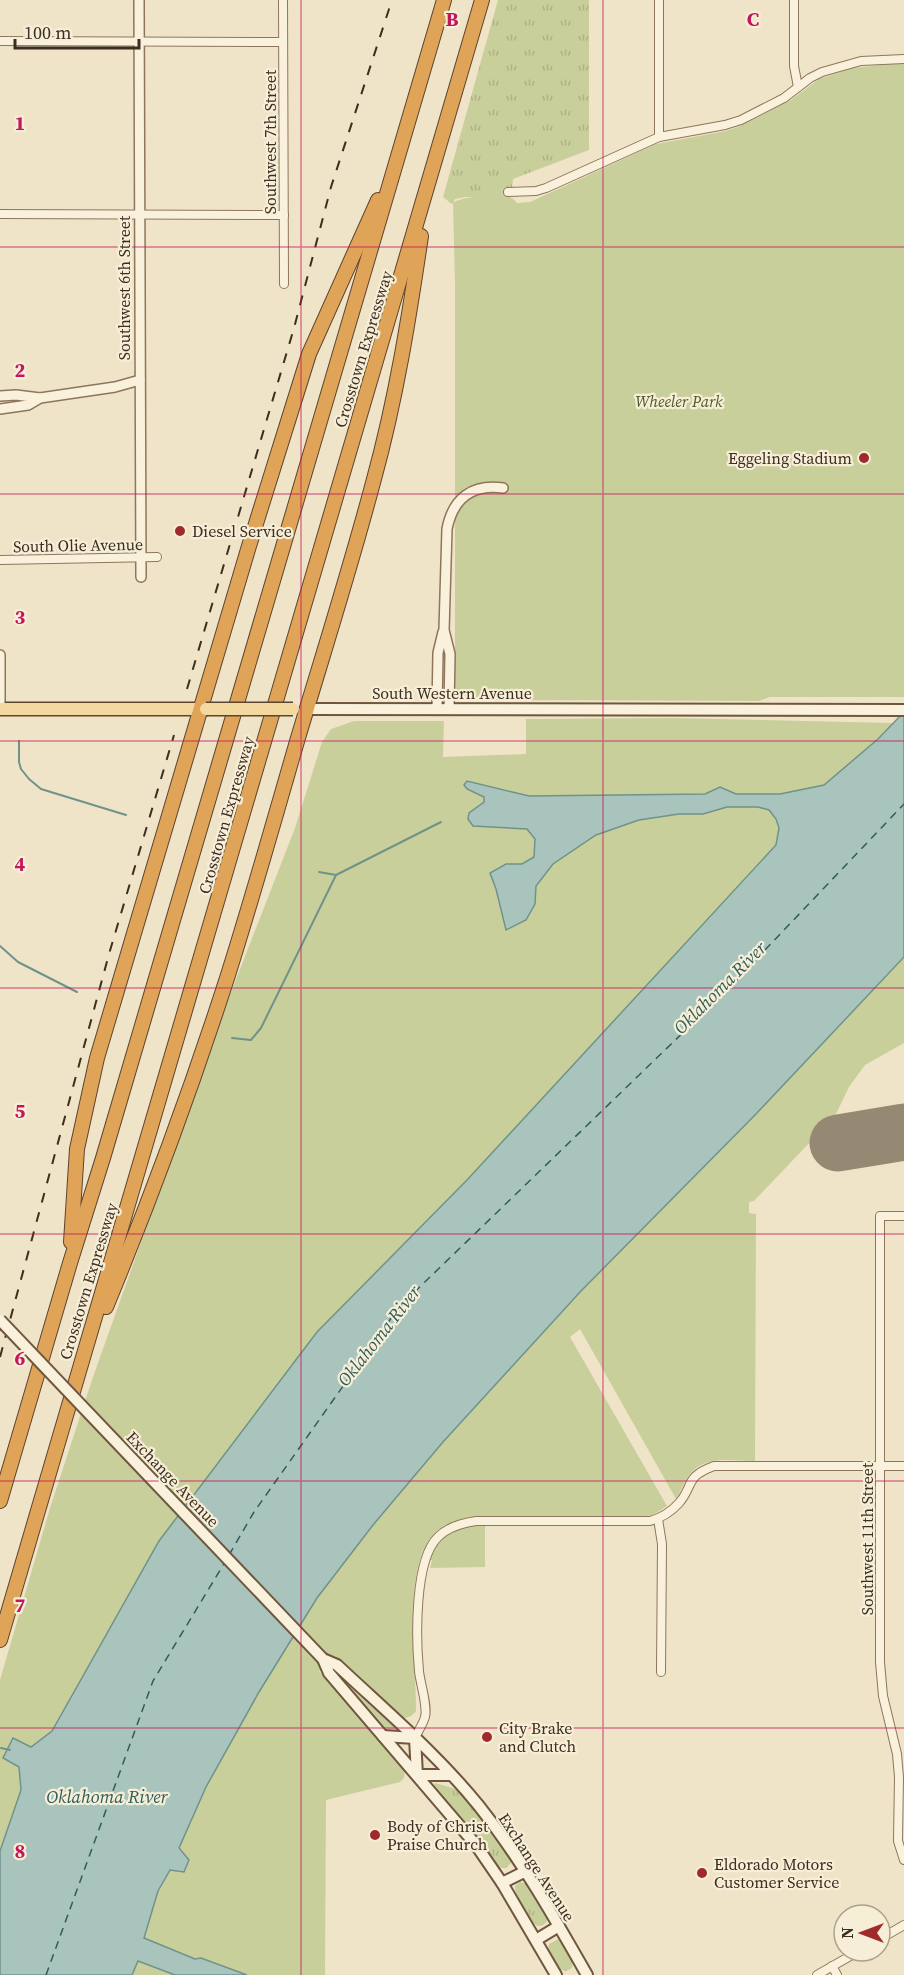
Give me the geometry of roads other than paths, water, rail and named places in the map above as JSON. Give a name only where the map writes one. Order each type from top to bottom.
[{"type":"highway","name":"Crosstown Expressway","points":[[0,1501],[444,0]]},
{"type":"highway","name":"Crosstown Expressway","points":[[0,1640],[482,0]]},
{"type":"highway","points":[[70,1263],[77,1149],[97,1058],[309,354],[400,153]]},
{"type":"highway","points":[[76,1378],[142,1219],[229,973],[300,709],[374,478],[389,420],[410,312],[427,191]]},
{"type":"main road","name":"South Western Avenue","points":[[0,709],[904,710]]},
{"type":"main road","name":"Exchange Avenue","points":[[0,1320],[323,1659],[329,1673],[476,1845],[502,1883],[556,1975]]},
{"type":"main road","name":"Exchange Avenue","points":[[323,1659],[337,1665],[415,1738],[452,1774],[479,1806],[526,1871],[585,1974]]},
{"type":"main road","points":[[383,1736],[415,1738],[417,1775],[452,1774]]},
{"type":"main road","points":[[502,1883],[526,1871]]},
{"type":"main road","points":[[536,1940],[559,1926]]},
{"type":"street","name":"Southwest 6th Street","points":[[139,0],[141,577]]},
{"type":"street","name":"Southwest 7th Street","points":[[283,0],[285,284]]},
{"type":"street","points":[[659,0],[659,137]]},
{"type":"street","points":[[794,0],[794,66],[798,87]]},
{"type":"street","points":[[0,41],[283,42]]},
{"type":"street","points":[[508,192],[536,191],[546,188],[659,137],[735,123],[783,98],[815,75],[854,62],[904,59]]},
{"type":"street","points":[[0,214],[284,215]]},
{"type":"street","points":[[0,396],[40,398],[115,387],[140,380]]},
{"type":"street","points":[[0,409],[28,405],[40,398]]},
{"type":"street","points":[[437,710],[438,652],[444,630],[449,519],[458,502],[471,491],[488,486],[503,488]]},
{"type":"street","name":"South Olie Avenue","points":[[0,560],[157,557]]},
{"type":"street","points":[[444,630],[450,654],[449,710]]},
{"type":"street","points":[[0,655],[0,709]]},
{"type":"street","name":"Southwest 11th Street","points":[[904,1216],[880,1216],[880,1662],[883,1696],[902,1777],[898,1841],[904,1860]]},
{"type":"street","points":[[415,1738],[426,1715],[419,1671],[420,1583],[423,1566],[433,1542],[442,1533],[465,1523],[504,1520],[633,1522],[658,1519],[679,1503],[696,1475],[714,1466],[904,1466]]},
{"type":"street","points":[[658,1519],[662,1544],[661,1672]]},
{"type":"street","points":[[817,1975],[837,1963]]},
{"type":"street","points":[[832,1966],[837,1975]]},
{"type":"water","name":"Oklahoma River","points":[[904,712],[904,957],[756,1114],[581,1291],[443,1442],[373,1525],[317,1598],[259,1692],[206,1787],[179,1848],[189,1860],[184,1872],[170,1870],[158,1891],[144,1938],[195,1959],[201,1958],[247,1975],[175,1975],[138,1961],[132,1975],[0,1975],[0,1851],[21,1790],[19,1767],[3,1758],[13,1738],[31,1747],[52,1731],[159,1541],[317,1332],[467,1180],[776,845],[779,828],[769,810],[758,807],[727,807],[703,814],[679,814],[639,820],[596,835],[553,864],[536,886],[535,904],[526,920],[506,930],[490,873],[506,864],[522,864],[534,857],[535,839],[527,829],[473,826],[468,819],[469,813],[484,802],[484,797],[467,789],[464,785],[467,781],[529,796],[705,794],[720,787],[736,794],[780,794],[824,785],[878,739]]},
{"type":"waterway","points":[[19,741],[21,769],[41,789],[126,815]]},
{"type":"waterway","points":[[319,872],[336,875],[441,822]]},
{"type":"waterway","points":[[232,1038],[251,1040],[261,1028],[336,875]]},
{"type":"waterway","points":[[0,946],[18,962],[77,992]]},
{"type":"waterway","points":[[1,1748],[10,1750]]},
{"type":"railway","points":[[187,689],[294,328],[331,187],[392,0]]},
{"type":"railway","points":[[0,1357],[109,954],[174,735]]},
{"type":"place","name":"Eggeling Stadium","points":[[864,458]]},
{"type":"place","name":"Diesel Service","points":[[180,531]]},
{"type":"place","name":"City Brake and Clutch","points":[[487,1737]]},
{"type":"place","name":"Body of Christ Praise Church","points":[[375,1835]]},
{"type":"place","name":"Eldorado Motors Customer Service","points":[[702,1873]]},
{"type":"park label","name":"Wheeler Park","points":[[679,401]]}]
